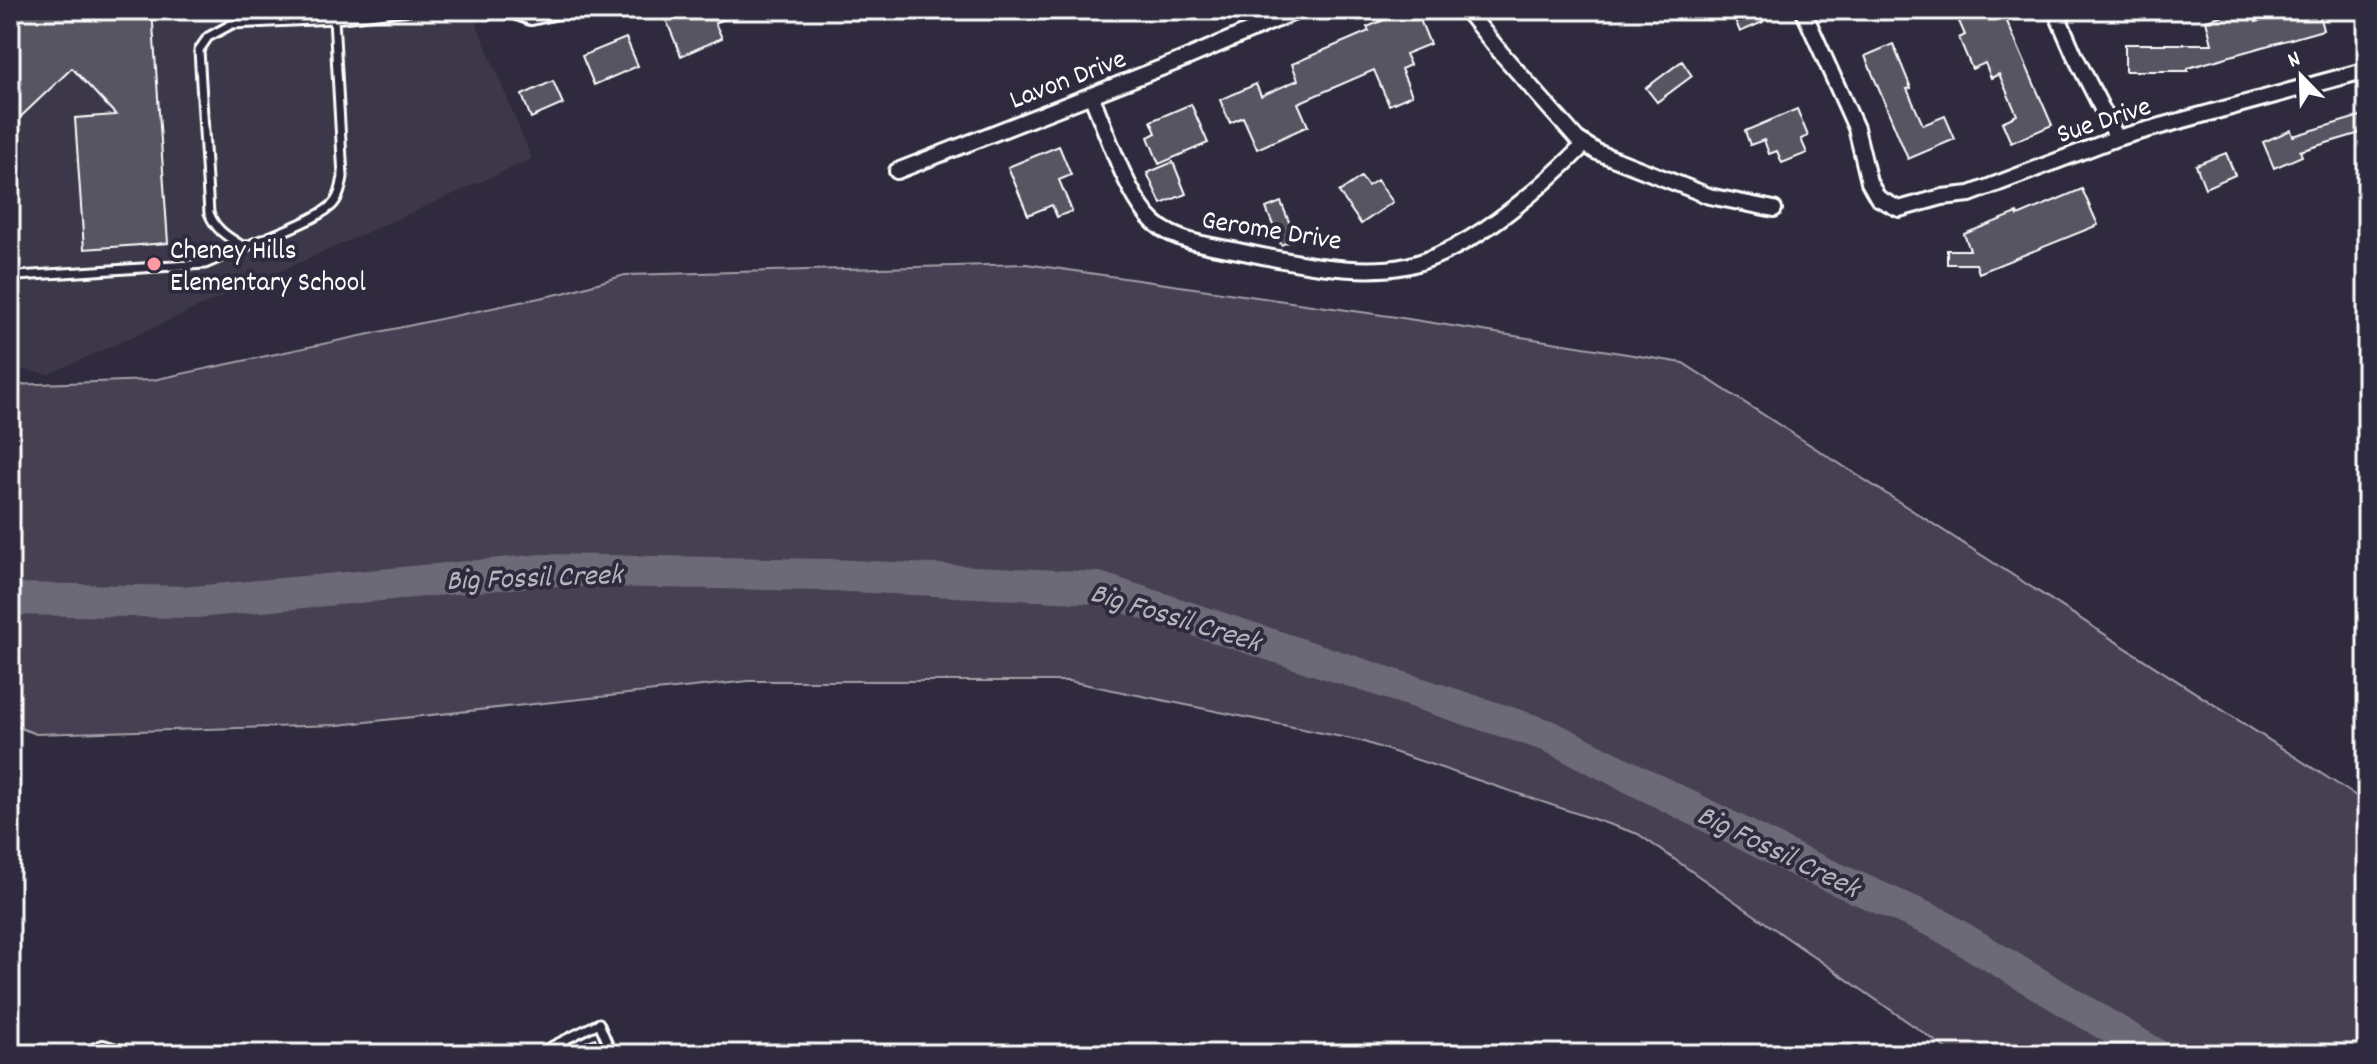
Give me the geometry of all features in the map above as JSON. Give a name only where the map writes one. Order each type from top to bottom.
[{"type":"street","points":[[511,10],[531,17],[562,10]]},
{"type":"street","name":"Lavon Drive","points":[[897,171],[1299,10]]},
{"type":"street","points":[[1466,10],[1577,139],[1597,152],[1709,196],[1774,209]]},
{"type":"street","name":"Sue Drive","points":[[1803,10],[1856,128],[1869,182],[1878,198],[1899,209],[1942,197],[1970,194],[2117,138],[2367,70]]},
{"type":"street","points":[[2055,10],[2117,138]]},
{"type":"street","name":"Gerome Drive","points":[[1091,95],[1136,197],[1149,217],[1181,239],[1300,264],[1372,268],[1403,266],[1429,259],[1470,241],[1562,167],[1585,144]]},
{"type":"street","points":[[89,1054],[103,1048],[123,1054]]},
{"type":"lane","points":[[244,247],[225,236],[214,225],[209,213],[199,50],[208,37],[232,24],[334,19],[411,10]]},
{"type":"lane","points":[[17,276],[205,264],[331,206],[339,194],[343,177],[334,19]]},
{"type":"lane","points":[[536,1054],[599,1023],[612,1054]]},
{"type":"shaded area","name":"Cheney Hills Elementary School","points":[[10,10],[471,10],[532,159],[49,374],[10,368]]},
{"type":"shaded area","points":[[1026,264],[1396,317],[1683,363],[2367,803],[2367,1054],[1954,1054],[1638,834],[1361,741],[1069,681],[749,681],[338,725],[36,734],[10,724],[10,385],[153,380],[563,293],[625,275]]},
{"type":"building","points":[[10,10],[152,10],[168,243],[84,249],[75,118],[116,115],[72,68],[10,127]]},
{"type":"building","points":[[662,10],[746,10],[715,23],[722,38],[681,56]]},
{"type":"building","points":[[1408,10],[1416,10],[1430,44],[1405,54],[1410,65],[1401,69],[1412,95],[1389,105],[1374,70],[1298,103],[1308,126],[1257,149],[1243,117],[1230,123],[1220,100],[1256,84],[1261,96],[1298,80],[1292,64],[1369,31],[1367,27]]},
{"type":"building","points":[[1731,10],[1758,10],[1763,22],[1740,32]]},
{"type":"building","points":[[1954,10],[2002,10],[2052,125],[2011,143],[2002,122],[2017,115],[1999,74],[1991,78],[1985,63],[1972,69],[1959,38],[1965,35]]},
{"type":"building","points":[[2253,10],[2256,22],[2302,10],[2318,10],[2323,30],[2188,68],[2188,71],[2125,71],[2125,44],[2212,44],[2206,20]]},
{"type":"building","points":[[626,38],[638,66],[594,85],[582,56]]},
{"type":"building","points":[[1893,44],[1911,88],[1907,89],[1923,125],[1945,116],[1955,139],[1908,159],[1865,56]]},
{"type":"building","points":[[1682,61],[1692,76],[1657,102],[1646,88]]},
{"type":"building","points":[[553,81],[563,104],[531,118],[522,95]]},
{"type":"building","points":[[1191,104],[1208,143],[1159,164],[1148,137],[1156,133],[1151,121]]},
{"type":"building","points":[[1797,109],[1808,136],[1801,139],[1807,153],[1782,163],[1777,151],[1769,154],[1764,140],[1750,145],[1745,131]]},
{"type":"building","points":[[2367,114],[2367,131],[2300,151],[2302,156],[2274,168],[2263,142],[2291,130],[2293,136]]},
{"type":"building","points":[[1059,146],[1071,175],[1059,180],[1072,211],[1057,217],[1052,205],[1028,215],[1008,167]]},
{"type":"building","points":[[2226,153],[2235,175],[2205,188],[2196,165]]},
{"type":"building","points":[[1173,162],[1186,194],[1161,204],[1147,173]]},
{"type":"building","points":[[1361,177],[1368,186],[1377,180],[1393,202],[1361,224],[1339,192]]},
{"type":"building","points":[[2082,189],[2098,225],[1979,273],[1976,264],[1947,264],[1947,250],[1970,250],[1964,234],[2017,213],[2018,216]]},
{"type":"building","points":[[1281,202],[1296,239],[1281,245],[1266,208]]},
{"type":"building","points":[[595,1038],[602,1054],[559,1054]]},
{"type":"waterway","name":"Big Fossil Creek","points":[[10,599],[195,602],[543,570],[830,575],[1098,588],[1549,736],[1803,864],[1937,923],[2155,1054]]},
{"type":"place","name":"Cheney Hills Elementary School","points":[[154,264]]}]
